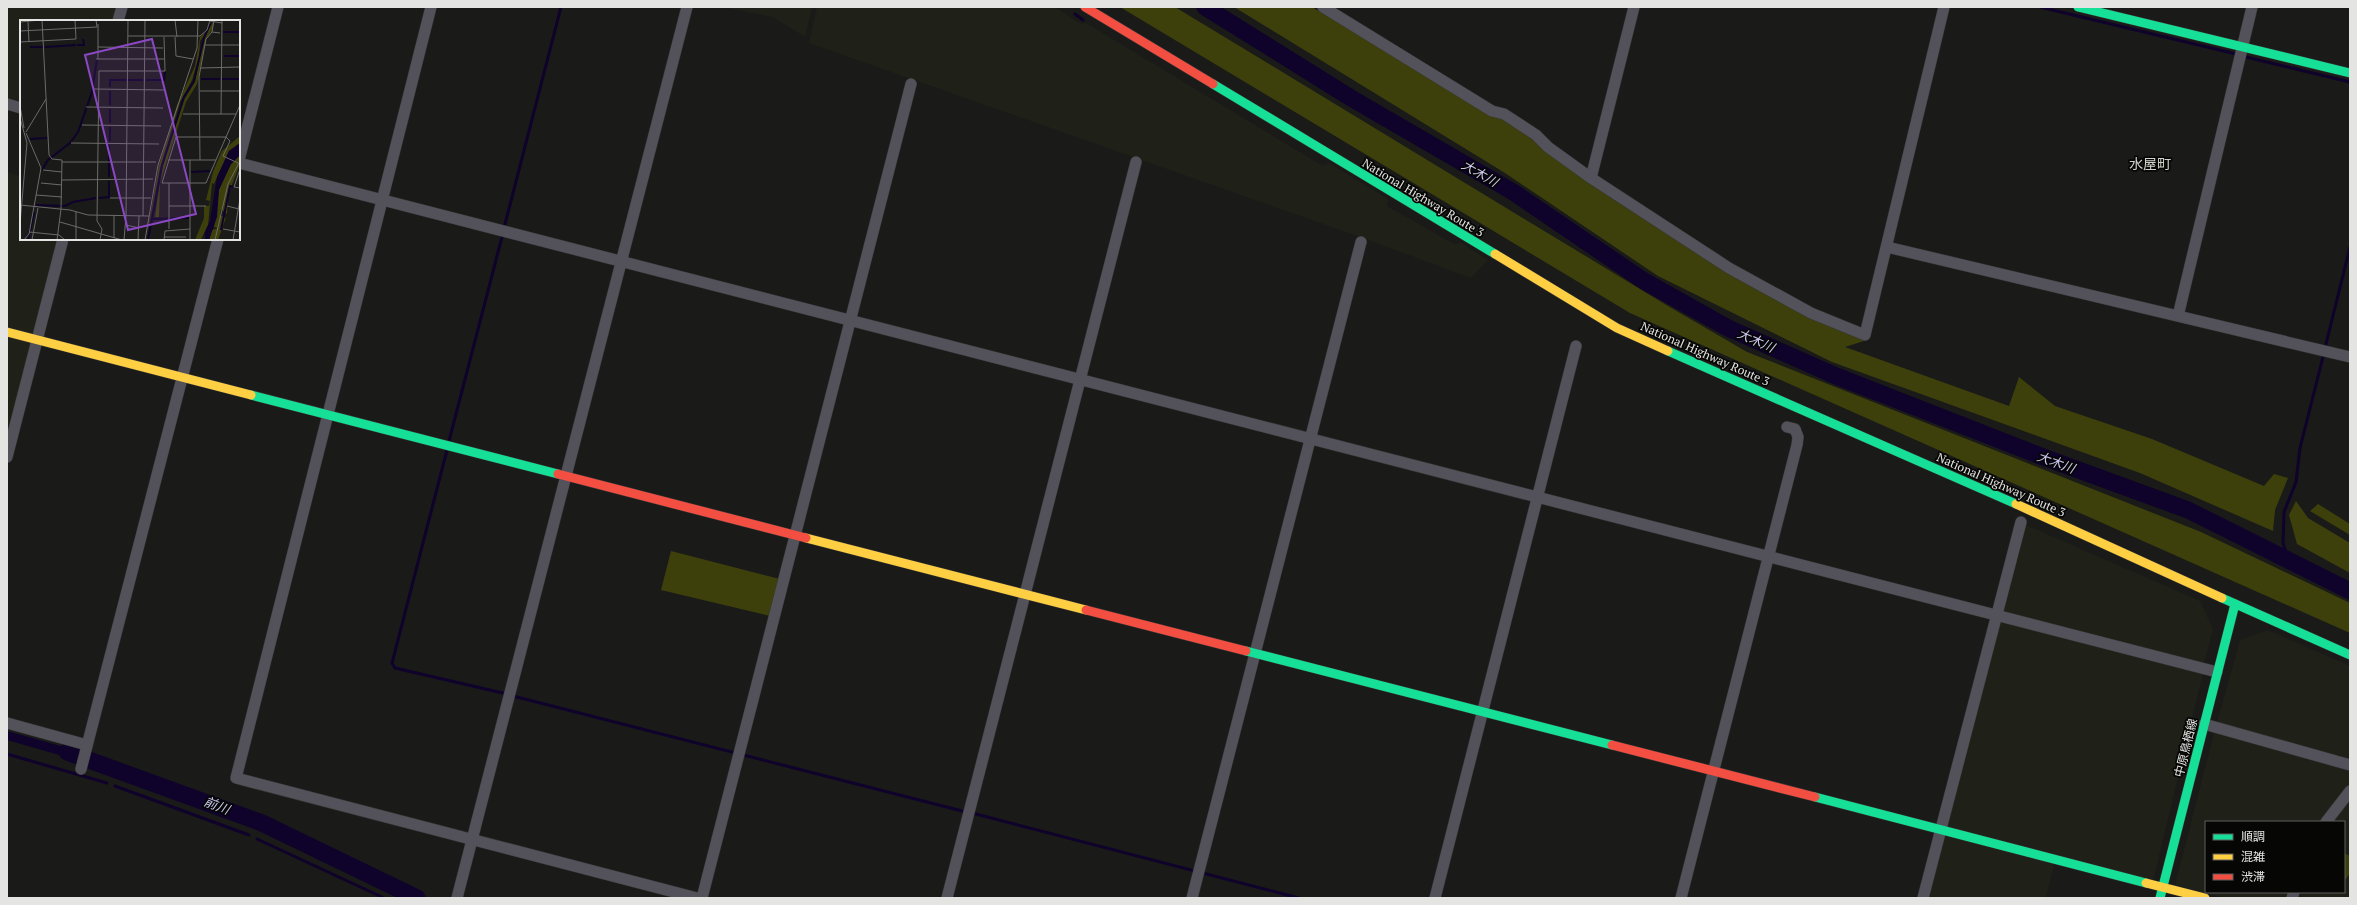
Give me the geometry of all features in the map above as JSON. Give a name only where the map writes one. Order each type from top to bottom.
[{"type":"main road","name":"National Highway Route 3","points":[[1085,7],[1617,328],[2027,509],[2235,604],[2350,654]]},
{"type":"main road","points":[[2078,7],[2350,73]]},
{"type":"main road","points":[[7,332],[1714,773],[2163,886],[2205,898]]},
{"type":"main road","name":"中原鳥栖線","points":[[2160,898],[2235,604]]},
{"type":"street","points":[[118,20],[122,7]]},
{"type":"street","points":[[240,157],[278,7]]},
{"type":"street","points":[[431,7],[236,778],[697,898]]},
{"type":"street","points":[[457,898],[687,7]]},
{"type":"street","points":[[1322,7],[1492,111],[1504,114],[1536,135],[1548,147],[1591,178],[1729,268],[1811,313],[1865,335],[1944,7]]},
{"type":"street","points":[[1591,178],[1634,7]]},
{"type":"street","points":[[2178,316],[2252,7]]},
{"type":"street","points":[[702,898],[911,84]]},
{"type":"street","points":[[7,104],[20,108]]},
{"type":"street","points":[[240,161],[497,230],[2217,672]]},
{"type":"street","points":[[947,898],[1136,162]]},
{"type":"street","points":[[7,457],[63,240]]},
{"type":"street","points":[[81,768],[218,240]]},
{"type":"street","points":[[1192,898],[1253,654],[1361,242]]},
{"type":"street","points":[[1887,247],[2350,357]]},
{"type":"street","points":[[1435,898],[1576,346]]},
{"type":"street","points":[[1681,898],[1797,445],[1798,437],[1795,429],[1787,427]]},
{"type":"street","points":[[1923,898],[2020,522]]},
{"type":"street","points":[[7,723],[87,746]]},
{"type":"street","points":[[2204,724],[2350,765]]},
{"type":"street","points":[[2327,821],[2350,791]]},
{"type":"shaded area","points":[[7,7],[118,7],[114,20],[20,20],[20,101],[7,98]]},
{"type":"shaded area","points":[[724,7],[812,7],[805,37],[773,17]]},
{"type":"shaded area","points":[[817,7],[1055,7],[1081,24],[1086,23],[1323,166],[1329,163],[1388,199],[1387,206],[1456,245],[1460,242],[1488,260],[1471,278],[1363,238],[809,43]]},
{"type":"shaded area","points":[[1120,7],[1175,7],[1668,306],[1747,352],[2201,532],[2350,603],[2350,633],[1630,313]]},
{"type":"shaded area","points":[[1234,7],[1312,7],[1509,123],[1589,179],[1807,314],[1867,340],[1845,347],[2009,406],[2019,377],[2055,406],[2152,439],[2264,486],[2274,474],[2288,478],[2275,510],[2273,531],[2140,473],[1832,362],[1658,276],[1505,173]]},
{"type":"shaded area","points":[[7,172],[20,176],[20,240],[60,240],[37,330],[29,335],[7,329]]},
{"type":"shaded area","points":[[7,337],[33,343],[7,443]]},
{"type":"shaded area","points":[[2296,501],[2308,518],[2350,543],[2350,573],[2297,544],[2289,515]]},
{"type":"shaded area","points":[[2318,504],[2350,524],[2350,535],[2310,511]]},
{"type":"shaded area","points":[[2024,524],[2200,601],[2213,629],[2204,663],[2001,611]]},
{"type":"shaded area","points":[[671,551],[780,579],[770,616],[661,590]]},
{"type":"shaded area","points":[[1999,620],[2203,673],[2153,881],[1946,828]]},
{"type":"shaded area","points":[[2268,630],[2350,666],[2350,762],[2217,723],[2240,640]]},
{"type":"shaded area","points":[[2215,729],[2350,768],[2350,786],[2325,821],[2205,821],[2205,893],[2175,885]]},
{"type":"shaded area","points":[[7,731],[82,752],[80,761],[7,740]]},
{"type":"shaded area","points":[[2350,797],[2350,898],[2296,898],[2298,893],[2345,893],[2345,821],[2331,821]]},
{"type":"shaded area","points":[[1944,835],[2054,864],[2046,898],[1928,898]]},
{"type":"shaded area","points":[[2345,854],[2350,856],[2350,873],[2345,880]]},
{"type":"shaded area","points":[[2205,893],[2292,893],[2290,898],[2224,898]]},
{"type":"waterway","points":[[504,228],[561,7]]},
{"type":"waterway","name":"大木川","points":[[1205,7],[1351,98],[1513,192],[1644,281],[1728,328],[1836,376],[2043,457],[2188,510],[2350,591]]},
{"type":"waterway","points":[[2040,7],[2236,54]]},
{"type":"waterway","points":[[1075,14],[1083,20]]},
{"type":"waterway","points":[[2246,57],[2350,82]]},
{"type":"waterway","points":[[449,441],[503,233]]},
{"type":"waterway","points":[[2325,348],[2350,247]]},
{"type":"waterway","points":[[2288,559],[2283,543],[2284,512],[2296,482],[2300,448],[2324,353]]},
{"type":"waterway","points":[[447,450],[392,663],[395,668],[507,694]]},
{"type":"waterway","points":[[513,696],[966,812]]},
{"type":"waterway","name":"前川","points":[[67,752],[262,823],[417,898]]},
{"type":"waterway","points":[[7,754],[107,783]]},
{"type":"waterway","points":[[115,786],[249,835]]},
{"type":"waterway","points":[[972,813],[1299,898]]},
{"type":"waterway","points":[[257,839],[384,898]]},
{"type":"traffic: fast","points":[[2078,7],[2350,73]]},
{"type":"traffic: fast","points":[[1213,84],[1495,254]]},
{"type":"traffic: fast","points":[[1668,351],[2016,504]]},
{"type":"traffic: fast","points":[[251,395],[558,474]]},
{"type":"traffic: fast","points":[[2222,598],[2350,655]]},
{"type":"traffic: fast","points":[[2160,898],[2235,604]]},
{"type":"traffic: fast","points":[[1246,651],[1612,745]]},
{"type":"traffic: fast","points":[[1815,797],[2146,883]]},
{"type":"traffic: slow","points":[[1495,254],[1617,328],[1668,351]]},
{"type":"traffic: slow","points":[[7,332],[251,395]]},
{"type":"traffic: slow","points":[[2016,504],[2222,598]]},
{"type":"traffic: slow","points":[[806,538],[1086,610]]},
{"type":"traffic: slow","points":[[2146,883],[2205,898]]},
{"type":"traffic: jam","points":[[1085,7],[1213,84]]},
{"type":"traffic: jam","points":[[558,474],[806,538]]},
{"type":"traffic: jam","points":[[1086,610],[1246,651]]},
{"type":"traffic: jam","points":[[1612,745],[1815,797]]},
{"type":"district","name":"水屋町","points":[[2150,164]]}]
